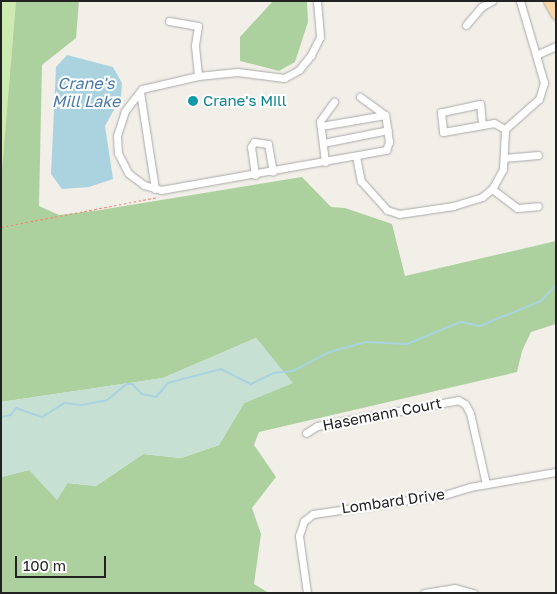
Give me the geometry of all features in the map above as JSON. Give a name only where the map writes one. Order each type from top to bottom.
[{"type":"main road","points":[[548,1],[556,15]]},
{"type":"street","points":[[325,1],[317,3],[320,37],[312,56],[299,70],[284,78],[237,72],[198,76],[140,92],[125,112],[117,136],[118,153],[128,173],[158,189],[273,172],[386,150],[390,142],[385,115],[360,97]]},
{"type":"street","points":[[466,25],[481,7],[492,1]]},
{"type":"street","points":[[356,156],[361,181],[368,191],[387,210],[399,214],[468,202],[492,189],[503,169],[505,130],[539,99],[544,83],[520,1]]},
{"type":"street","points":[[169,21],[198,26],[195,46],[198,76]]},
{"type":"street","points":[[536,55],[556,46]]},
{"type":"street","points":[[140,92],[158,189]]},
{"type":"street","points":[[325,162],[320,121],[334,102]]},
{"type":"street","points":[[482,125],[480,104],[441,112],[443,132],[494,123],[505,130]]},
{"type":"street","points":[[321,126],[385,115]]},
{"type":"street","points":[[323,143],[388,130]]},
{"type":"street","points":[[255,175],[251,147],[254,142],[268,144],[273,172]]},
{"type":"street","points":[[504,158],[538,155]]},
{"type":"street","points":[[492,189],[518,208],[538,206]]},
{"type":"street","name":"Hasemann Court","points":[[306,433],[317,426],[458,400],[465,404],[470,412],[486,484]]},
{"type":"street","name":"Lombard Drive","points":[[307,593],[299,536],[304,521],[313,514],[444,495],[486,484],[556,472]]},
{"type":"street","points":[[424,593],[454,588],[473,593]]},
{"type":"path","points":[[1,111],[1,116]]},
{"type":"path","points":[[1,227],[160,196],[158,189]]},
{"type":"green space","points":[[1,1],[16,1],[1,181]]},
{"type":"green space","points":[[16,1],[79,1],[76,38],[42,65],[39,206],[59,215],[302,177],[331,207],[345,208],[392,224],[405,276],[556,241],[556,324],[531,332],[522,351],[517,372],[259,432],[254,445],[276,477],[252,508],[261,534],[254,584],[269,593],[1,593],[1,477],[29,470],[68,483],[96,486],[143,454],[181,458],[219,445],[244,403],[292,383],[256,338],[163,378],[1,402],[1,181]]},
{"type":"green space","points":[[273,1],[307,1],[308,22],[295,62],[279,71],[240,61],[240,37]]},
{"type":"green space","points":[[256,338],[293,383],[244,403],[219,445],[181,458],[143,454],[96,486],[68,483],[57,500],[29,470],[1,477],[1,402],[163,378]]},
{"type":"water","name":"Crane's Mill Lake","points":[[67,55],[113,67],[122,83],[121,97],[105,126],[113,179],[89,187],[62,189],[51,174],[56,67]]},
{"type":"waterway","points":[[1,417],[11,415],[16,408],[42,417],[64,403],[82,405],[107,400],[127,384],[132,384],[142,394],[156,397],[168,383],[221,369],[251,384],[274,373],[293,371],[329,352],[366,342],[407,344],[461,322],[480,326],[541,301],[556,285]]},
{"type":"place","name":"Crane's Mill","points":[[193,101]]}]
